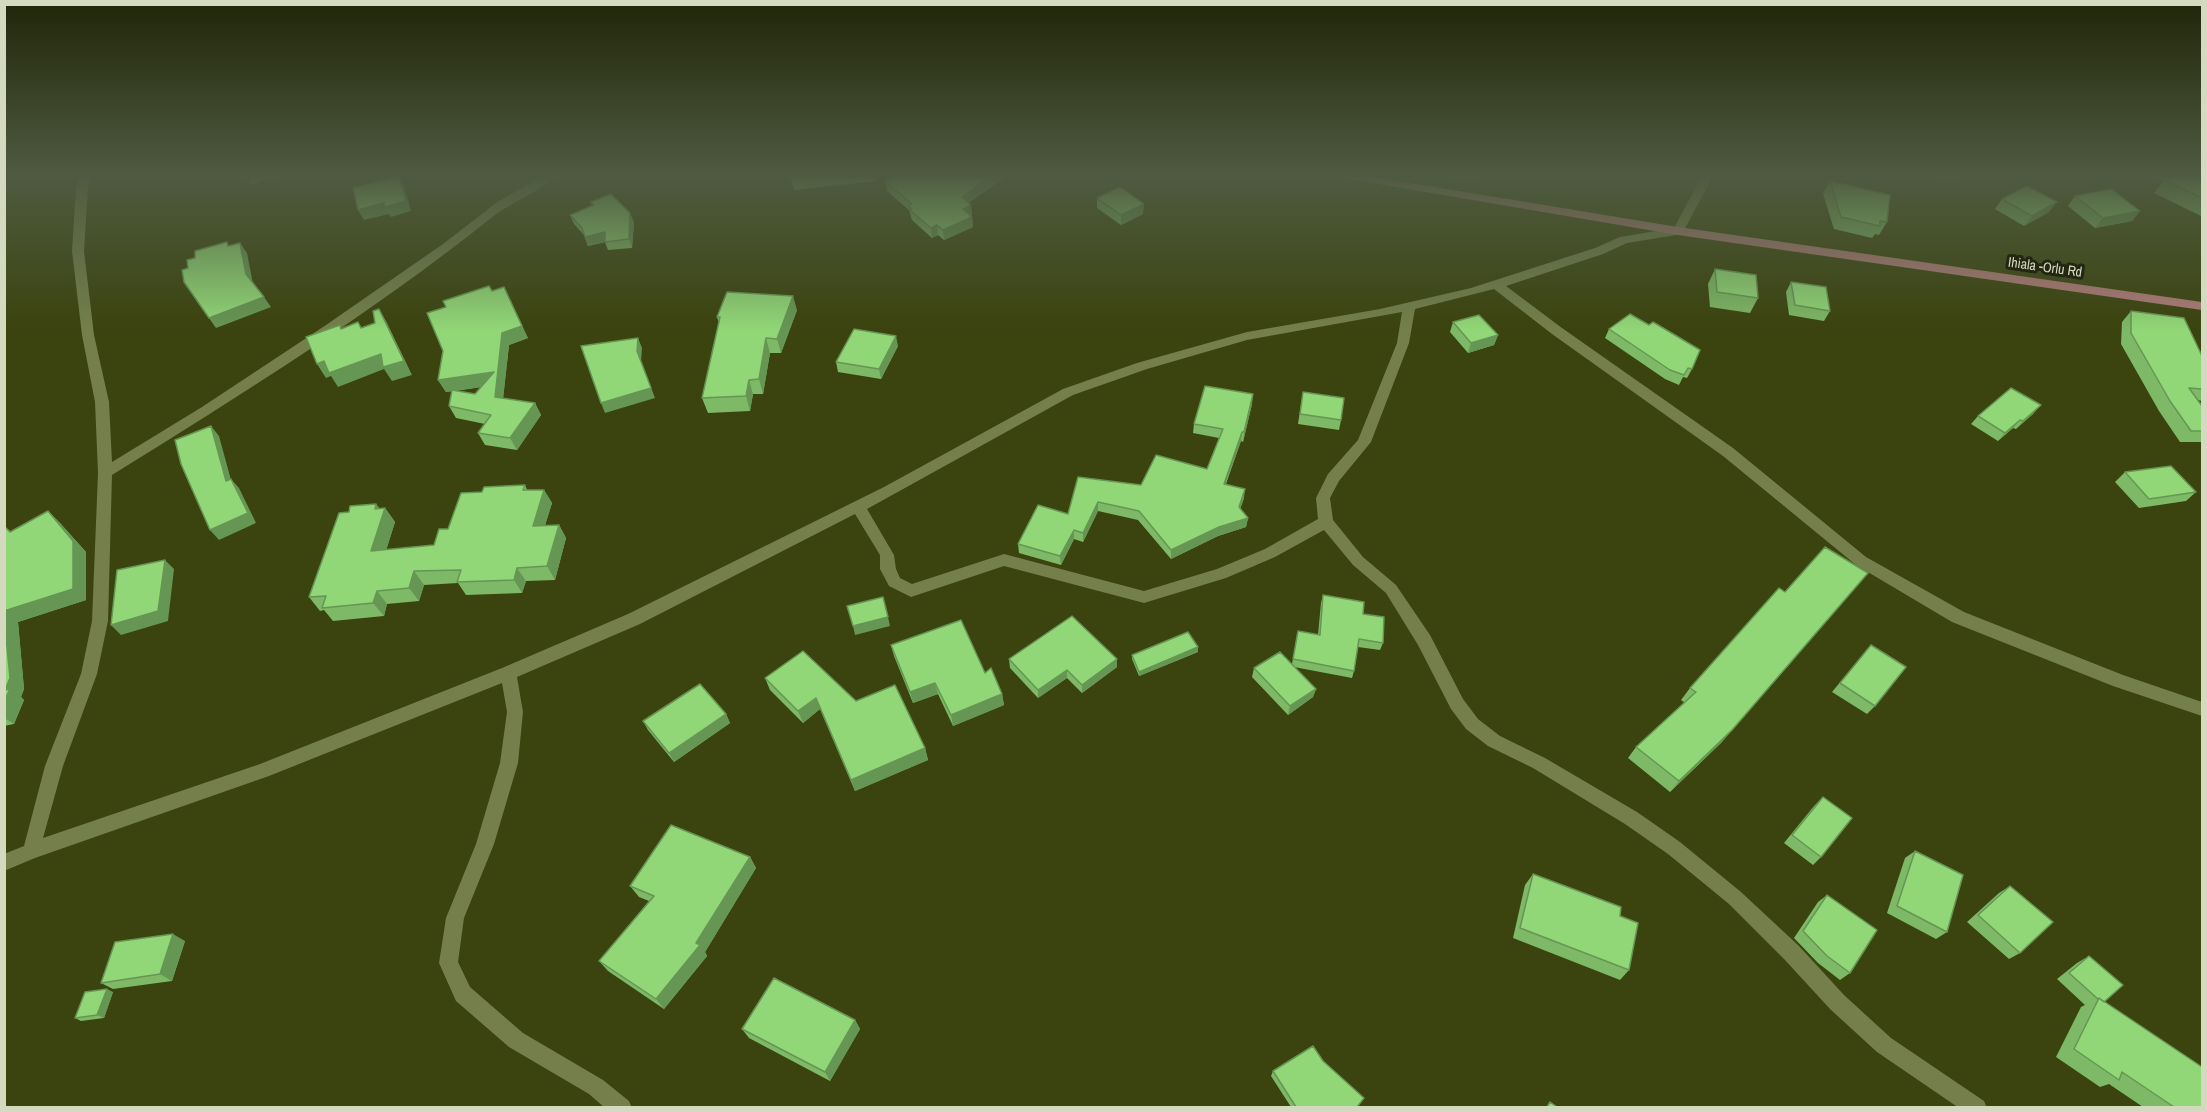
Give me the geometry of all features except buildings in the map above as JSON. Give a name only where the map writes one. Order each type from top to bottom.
[{"type":"main road","name":"Ihiala -Orlu Rd","points":[[1659,228],[2202,306]]},
{"type":"street","points":[[31,851],[54,766],[89,674],[100,621],[105,473],[102,402],[88,335],[78,251],[79,228]]},
{"type":"street","points":[[105,473],[207,410],[331,328],[471,228]]},
{"type":"street","points":[[4,863],[31,851],[263,771],[508,673],[634,619],[858,506],[965,450],[1019,417],[1079,388],[1142,366],[1247,336],[1408,307],[1497,285],[1599,251],[1624,240],[1678,231],[1680,228]]},
{"type":"street","points":[[1497,285],[1540,319],[1728,452],[1861,561],[1958,618],[2119,681],[2202,709]]},
{"type":"street","points":[[1408,307],[1403,343],[1364,442],[1334,478],[1323,498],[1326,522],[1358,561],[1391,589],[1424,640],[1457,704],[1472,724],[1494,741],[1539,763],[1631,818],[1674,848],[1735,898],[1792,953],[1837,1002],[1884,1045],[1977,1107]]},
{"type":"street","points":[[858,506],[887,555],[888,569],[894,582],[911,591],[1004,560],[1144,597],[1221,574],[1270,553],[1326,522]]},
{"type":"street","points":[[508,673],[515,712],[509,763],[485,844],[455,918],[448,963],[463,994],[516,1040],[596,1087],[622,1107]]}]
